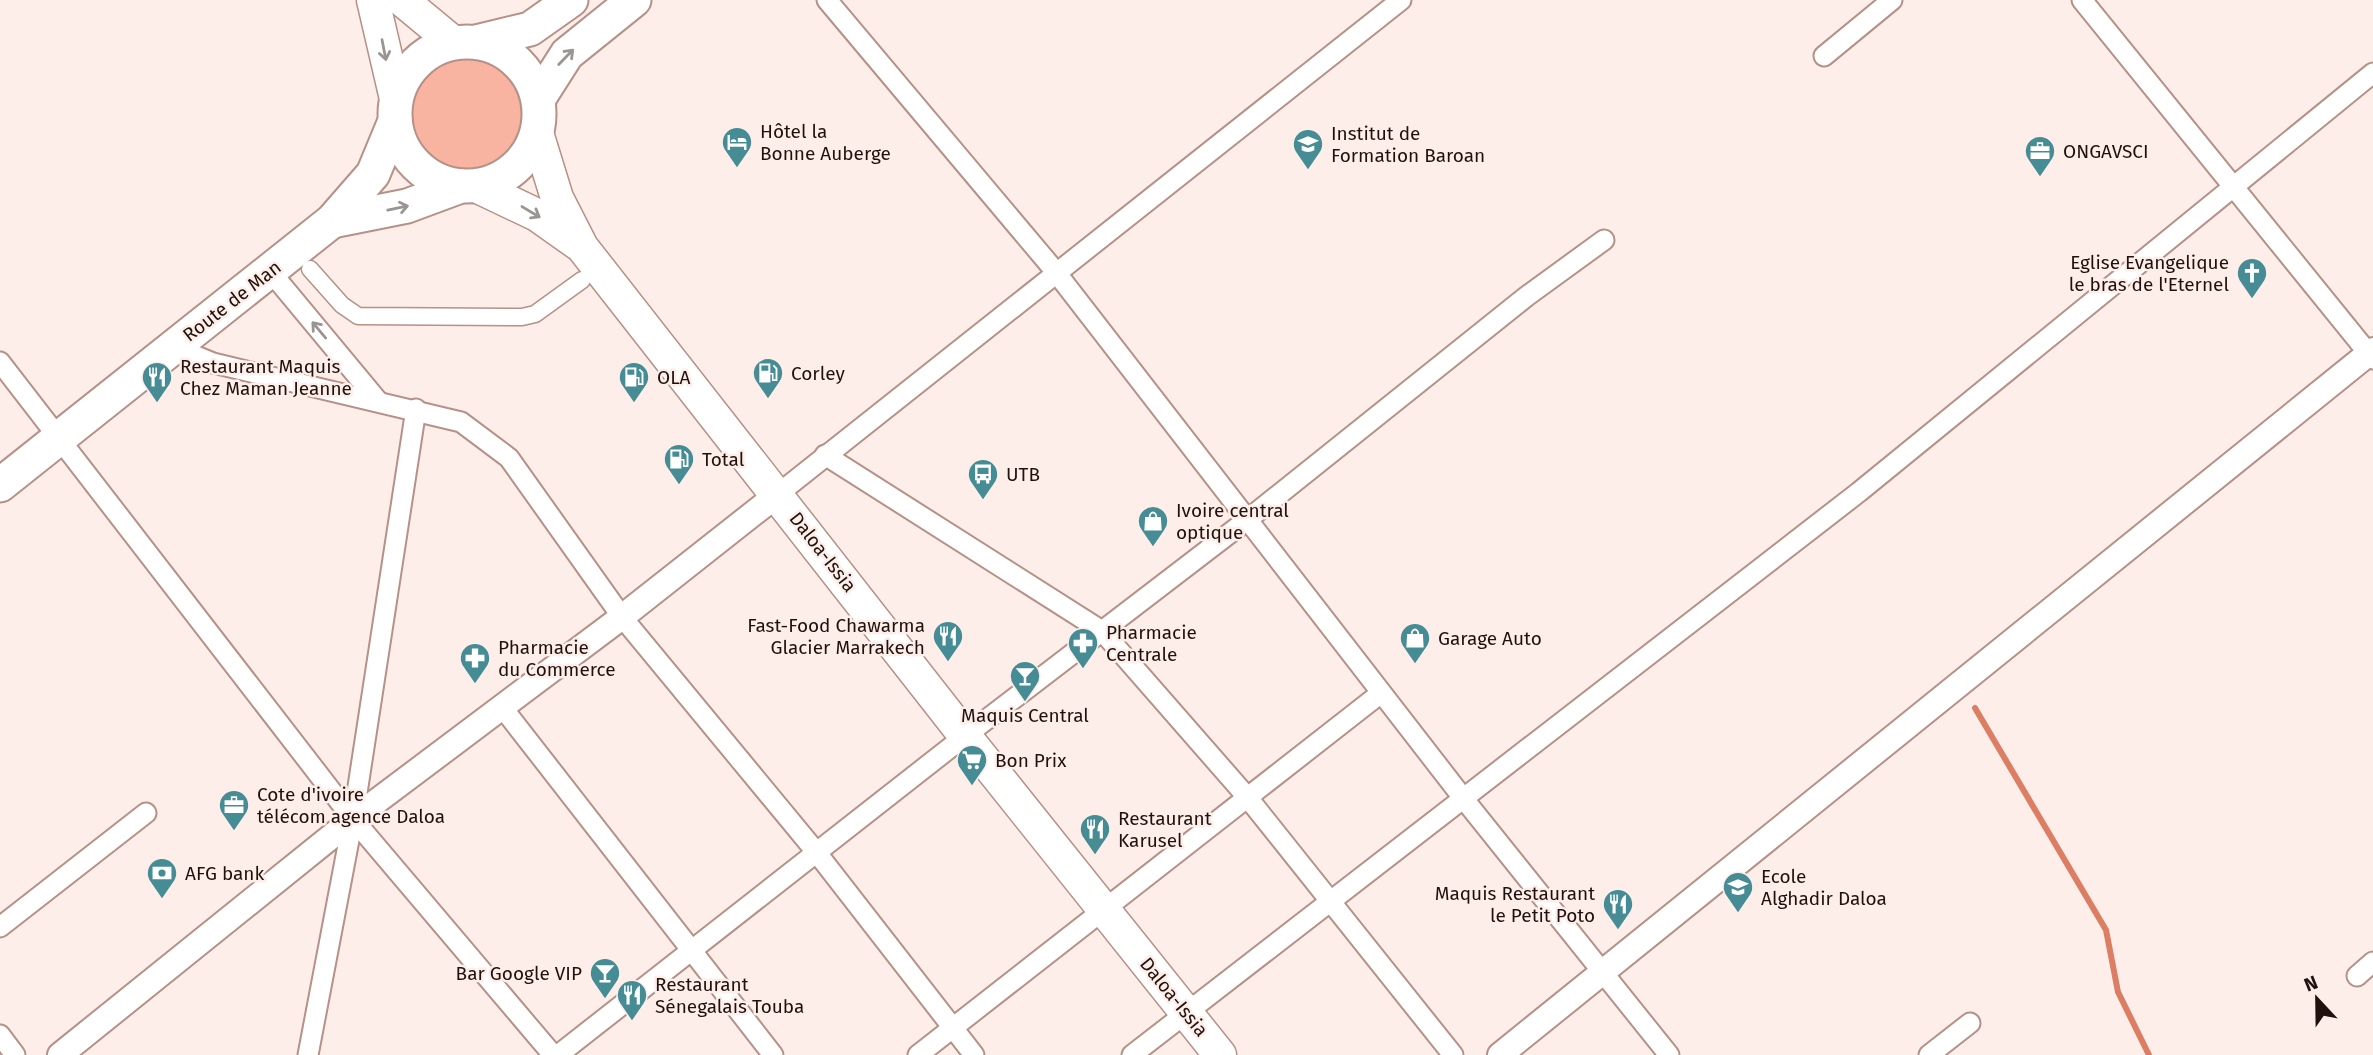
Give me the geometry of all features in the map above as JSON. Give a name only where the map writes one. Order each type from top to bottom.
[{"type":"highway","points":[[468,186],[433,178],[411,160],[398,135],[396,110],[404,79],[429,52],[530,29],[571,0]]},
{"type":"highway","points":[[539,98],[567,54],[634,0]]},
{"type":"highway","points":[[332,221],[407,206],[468,186],[492,182],[521,163],[537,133],[539,98],[534,84],[517,60],[498,48],[465,42]]},
{"type":"highway","name":"Route de Man","points":[[0,485],[174,347],[277,279],[373,174],[396,110]]},
{"type":"main road","points":[[373,0],[396,110]]},
{"type":"main road","points":[[402,0],[465,42]]},
{"type":"main road","points":[[537,133],[557,198],[582,247]]},
{"type":"main road","points":[[468,186],[537,215],[582,247]]},
{"type":"main road","name":"Daloa-Issia","points":[[582,247],[965,736],[1220,1055]]},
{"type":"street","points":[[827,0],[1055,271],[1463,798],[1669,1055]]},
{"type":"street","points":[[60,1055],[353,818],[622,617],[1055,271],[1401,0]]},
{"type":"street","points":[[1824,56],[1892,0]]},
{"type":"street","points":[[1500,1055],[2372,354],[2231,188],[2082,0]]},
{"type":"street","points":[[1132,1055],[1859,492],[2373,73]]},
{"type":"street","points":[[558,1055],[965,736],[1247,520],[1527,296],[1604,240]]},
{"type":"street","points":[[310,269],[342,305],[358,316],[522,317],[535,314],[582,280]]},
{"type":"street","points":[[277,279],[378,401]]},
{"type":"street","points":[[174,347],[213,363],[461,422],[509,458],[622,617],[817,853],[974,1055]]},
{"type":"street","points":[[0,362],[353,818],[553,1055]]},
{"type":"street","points":[[309,1055],[353,818],[416,410]]},
{"type":"street","points":[[825,455],[1102,631],[1248,798],[1453,1055]]},
{"type":"street","points":[[918,1055],[1381,693]]},
{"type":"street","points":[[502,708],[774,1055]]},
{"type":"street","points":[[0,927],[146,813]]},
{"type":"street","points":[[2357,976],[2373,962]]},
{"type":"street","points":[[1929,1055],[1970,1023]]},
{"type":"street","points":[[0,1035],[15,1055]]},
{"type":"shaded area","points":[[468,55],[501,65],[517,81],[527,114],[517,147],[501,163],[468,173],[435,163],[419,147],[409,114],[419,81],[435,65]]},
{"type":"waterway","points":[[1975,708],[2106,930],[2118,992],[2149,1055]]},
{"type":"place","name":"Hôtel la Bonne Auberge","points":[[737,169]]},
{"type":"place","name":"Institut de Formation Baroan","points":[[1308,171]]},
{"type":"place","name":"ONGAVSCI","points":[[2040,178]]},
{"type":"place","name":"Eglise Evangelique le bras de l'Eternel","points":[[2252,300]]},
{"type":"place","name":"Corley","points":[[768,400]]},
{"type":"place","name":"Restaurant Maquis Chez Maman Jeanne","points":[[157,404]]},
{"type":"place","name":"OLA","points":[[634,404]]},
{"type":"place","name":"Total","points":[[679,486]]},
{"type":"place","name":"UTB","points":[[983,501]]},
{"type":"place","name":"Ivoire central optique","points":[[1153,548]]},
{"type":"place","name":"Fast-Food Chawarma Glacier Marrakech","points":[[948,663]]},
{"type":"place","name":"Garage Auto","points":[[1415,665]]},
{"type":"place","name":"Pharmacie Centrale","points":[[1083,670]]},
{"type":"place","name":"Pharmacie du Commerce","points":[[475,685]]},
{"type":"place","name":"Maquis Central","points":[[1025,703]]},
{"type":"place","name":"Bon Prix","points":[[972,787]]},
{"type":"place","name":"Cote d'ivoire télécom agence Daloa","points":[[234,832]]},
{"type":"place","name":"Restaurant Karusel","points":[[1095,856]]},
{"type":"place","name":"AFG bank","points":[[162,900]]},
{"type":"place","name":"Ecole Alghadir Daloa","points":[[1738,914]]},
{"type":"place","name":"Maquis Restaurant le Petit Poto","points":[[1618,931]]},
{"type":"place","name":"Bar Google VIP","points":[[605,1000]]},
{"type":"place","name":"Restaurant Sénegalais Touba","points":[[632,1022]]}]
